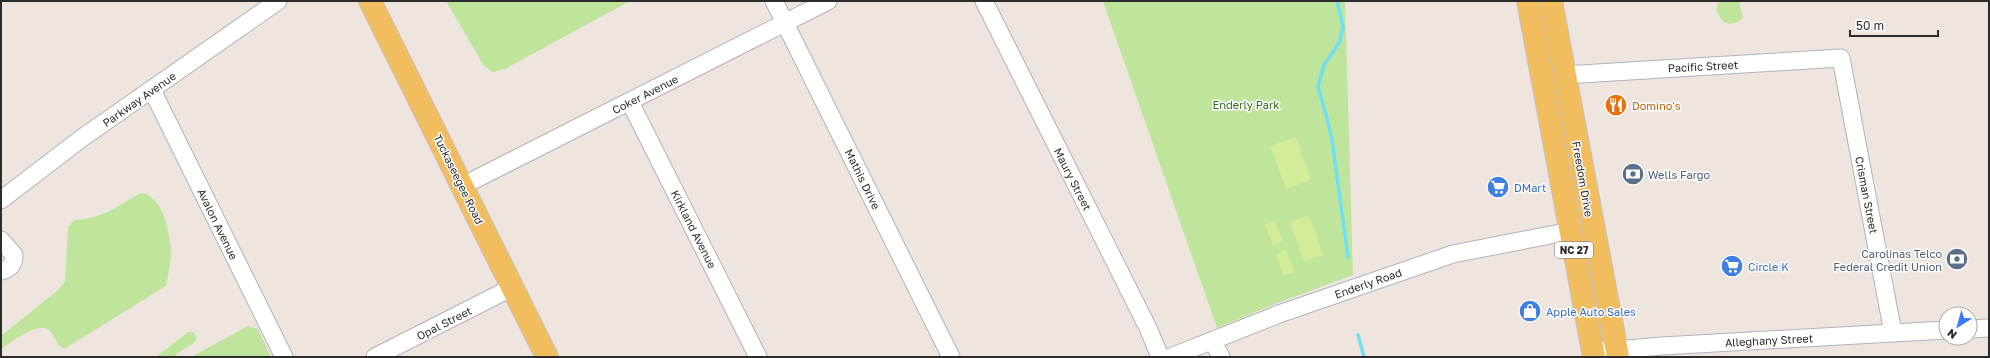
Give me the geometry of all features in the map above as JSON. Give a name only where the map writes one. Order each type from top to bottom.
[{"type":"main road","name":"Tuckaseegee Road","points":[[370,1],[547,357]]},
{"type":"main road","name":"Freedom Drive","points":[[1528,1],[1593,355]]},
{"type":"main road","points":[[1536,1],[1548,67],[1565,75]]},
{"type":"main road","name":"Freedom Drive","points":[[1551,1],[1617,353]]},
{"type":"street","name":"Parkway Avenue","points":[[1,200],[82,138],[278,1]]},
{"type":"street","name":"Mathis Drive","points":[[774,1],[952,357]]},
{"type":"street","name":"Coker Avenue","points":[[462,186],[828,1]]},
{"type":"street","name":"Maury Street","points":[[984,1],[1148,328],[1160,357]]},
{"type":"street","name":"Pacific Street","points":[[1565,75],[1841,58]]},
{"type":"street","name":"Crisman Street","points":[[1841,58],[1893,333]]},
{"type":"street","name":"Avalon Avenue","points":[[152,90],[284,357]]},
{"type":"street","name":"Kirkland Avenue","points":[[630,102],[758,357]]},
{"type":"street","name":"Enderly Road","points":[[1171,357],[1213,342],[1279,314],[1453,254],[1571,231]]},
{"type":"street","points":[[1,240],[14,255],[14,262],[12,265],[1,271]]},
{"type":"street","name":"Opal Street","points":[[375,357],[513,287]]},
{"type":"street","points":[[1978,329],[1989,328]]},
{"type":"street","name":"Alleghany Street","points":[[1593,355],[1938,330]]},
{"type":"street","points":[[1213,342],[1221,357]]},
{"type":"green space","points":[[446,1],[630,1],[505,69],[493,72],[484,66]]},
{"type":"green space","name":"Enderly Park","points":[[1103,1],[1345,1],[1353,275],[1272,305],[1217,328]]},
{"type":"green space","points":[[1719,1],[1739,1],[1743,18],[1730,24],[1723,21],[1716,9]]},
{"type":"green space","points":[[1296,137],[1311,180],[1286,189],[1270,146]]},
{"type":"green space","points":[[140,193],[148,195],[160,207],[167,225],[171,252],[166,286],[64,349],[47,328],[41,328],[34,329],[26,333],[1,349],[1,336],[58,290],[65,281],[68,227],[74,220],[92,218],[100,215]]},
{"type":"green space","points":[[1309,215],[1323,255],[1304,262],[1290,222]]},
{"type":"green space","points":[[1275,220],[1283,242],[1273,246],[1265,224]]},
{"type":"green space","points":[[1286,250],[1294,272],[1284,276],[1276,254]]},
{"type":"green space","points":[[248,326],[258,329],[271,357],[191,357]]},
{"type":"green space","points":[[188,332],[193,332],[197,337],[194,343],[176,354],[176,357],[156,357]]},
{"type":"waterway","points":[[1337,1],[1343,27],[1339,43],[1324,65],[1318,87],[1332,140],[1348,257]]},
{"type":"waterway","points":[[1358,335],[1364,357]]},
{"type":"place","name":"Domino's","points":[[1616,105]]},
{"type":"place","name":"Wells Fargo","points":[[1633,174]]},
{"type":"place","name":"DMart","points":[[1498,187]]},
{"type":"place","name":"Carolinas Telco Federal Credit Union","points":[[1957,259]]},
{"type":"place","name":"Circle K","points":[[1732,266]]},
{"type":"place","name":"Apple Auto Sales","points":[[1530,311]]}]
